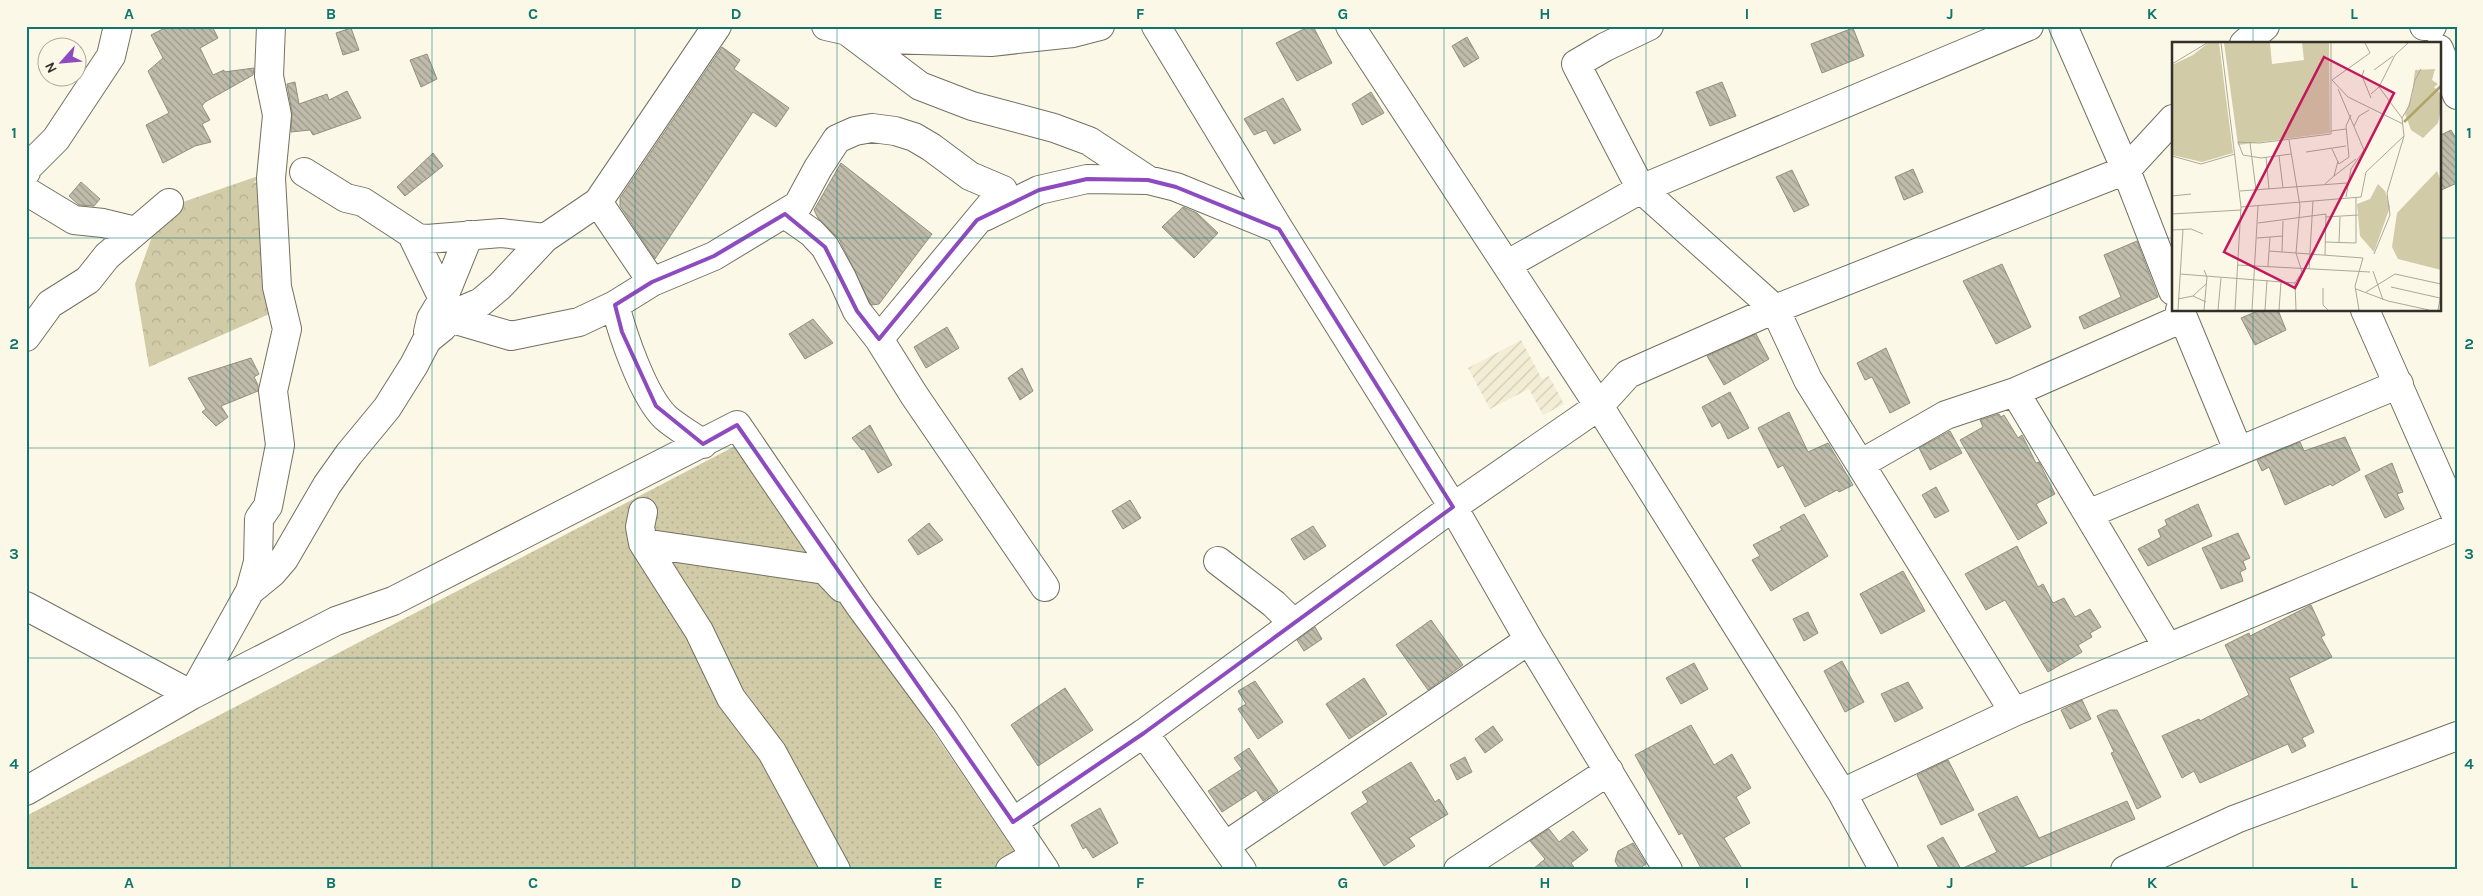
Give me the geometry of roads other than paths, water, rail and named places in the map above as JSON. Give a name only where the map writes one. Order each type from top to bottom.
[{"type":"street","points":[[26,172],[28,167],[56,139],[111,56],[118,26]]},
{"type":"street","points":[[192,695],[250,591],[258,562],[259,519],[268,506],[280,445],[273,391],[287,330],[278,287],[272,205],[271,178],[277,115],[269,76],[271,26]]},
{"type":"street","points":[[446,310],[481,302],[500,286],[545,238],[598,202],[717,26]]},
{"type":"street","points":[[837,29],[883,39],[991,42],[1074,33],[1100,26]]},
{"type":"street","points":[[1156,26],[1279,229],[1453,507],[1530,640],[1668,870]]},
{"type":"street","points":[[1350,26],[1508,264],[1599,406],[1842,793],[1884,870]]},
{"type":"street","points":[[1649,26],[1599,37],[1576,64],[1641,189],[1775,309],[1808,380],[1862,463],[2014,712]]},
{"type":"street","points":[[1508,264],[1641,189],[2029,26]]},
{"type":"street","points":[[2063,26],[2126,170],[2172,288]]},
{"type":"street","points":[[2236,26],[2242,42]]},
{"type":"street","points":[[2245,42],[2265,26]]},
{"type":"street","points":[[2424,26],[2431,27],[2436,42]]},
{"type":"street","points":[[837,29],[920,86],[972,106],[1054,128],[1089,141],[1148,180]]},
{"type":"street","points":[[2440,52],[2457,95]]},
{"type":"street","points":[[1013,822],[1144,733],[1453,507],[1599,406],[1628,374],[1775,309],[2126,170],[2172,121]]},
{"type":"street","points":[[412,235],[446,310],[511,336],[579,322],[615,305],[652,282],[714,256],[798,205],[818,168],[837,139],[855,131],[872,128],[896,131],[914,137],[931,147],[970,176],[1002,190],[879,339]]},
{"type":"street","points":[[304,172],[346,198],[364,202],[395,221],[412,235],[427,239],[501,233],[545,238]]},
{"type":"street","points":[[977,220],[1040,190],[1087,179],[1148,180],[1176,187],[1279,229]]},
{"type":"street","points":[[26,191],[74,220],[103,223],[136,232]]},
{"type":"street","points":[[598,202],[652,282]]},
{"type":"street","points":[[26,337],[50,304],[88,280],[107,256],[169,203]]},
{"type":"street","points":[[785,214],[812,233],[824,247],[842,278],[857,311],[879,339],[914,395],[1045,587]]},
{"type":"street","points":[[250,591],[272,573],[284,559],[328,485],[349,454],[387,408],[427,340],[443,327],[446,310],[469,235]]},
{"type":"street","points":[[615,305],[622,332],[656,406],[666,418],[703,444]]},
{"type":"street","points":[[2365,311],[2457,518]]},
{"type":"street","points":[[1862,463],[1946,415],[2015,392],[2182,314],[2238,450]]},
{"type":"street","points":[[2088,514],[2399,384]]},
{"type":"street","points":[[2015,392],[2167,646]]},
{"type":"street","points":[[26,791],[192,695],[336,622],[393,600],[703,444],[737,425],[860,606],[945,721],[1040,863],[1010,870]]},
{"type":"street","points":[[643,512],[640,527],[643,543],[699,631],[731,698],[772,752],[836,870]]},
{"type":"street","points":[[1842,793],[2014,712],[2167,646],[2457,527]]},
{"type":"street","points":[[643,543],[825,570],[860,606]]},
{"type":"street","points":[[1218,561],[1274,604],[1292,623]]},
{"type":"street","points":[[26,606],[192,695]]},
{"type":"street","points":[[1225,846],[1530,640]]},
{"type":"street","points":[[1144,733],[1242,870]]},
{"type":"street","points":[[2125,870],[2236,819],[2341,782],[2457,736]]},
{"type":"street","points":[[1458,870],[1609,771]]}]
